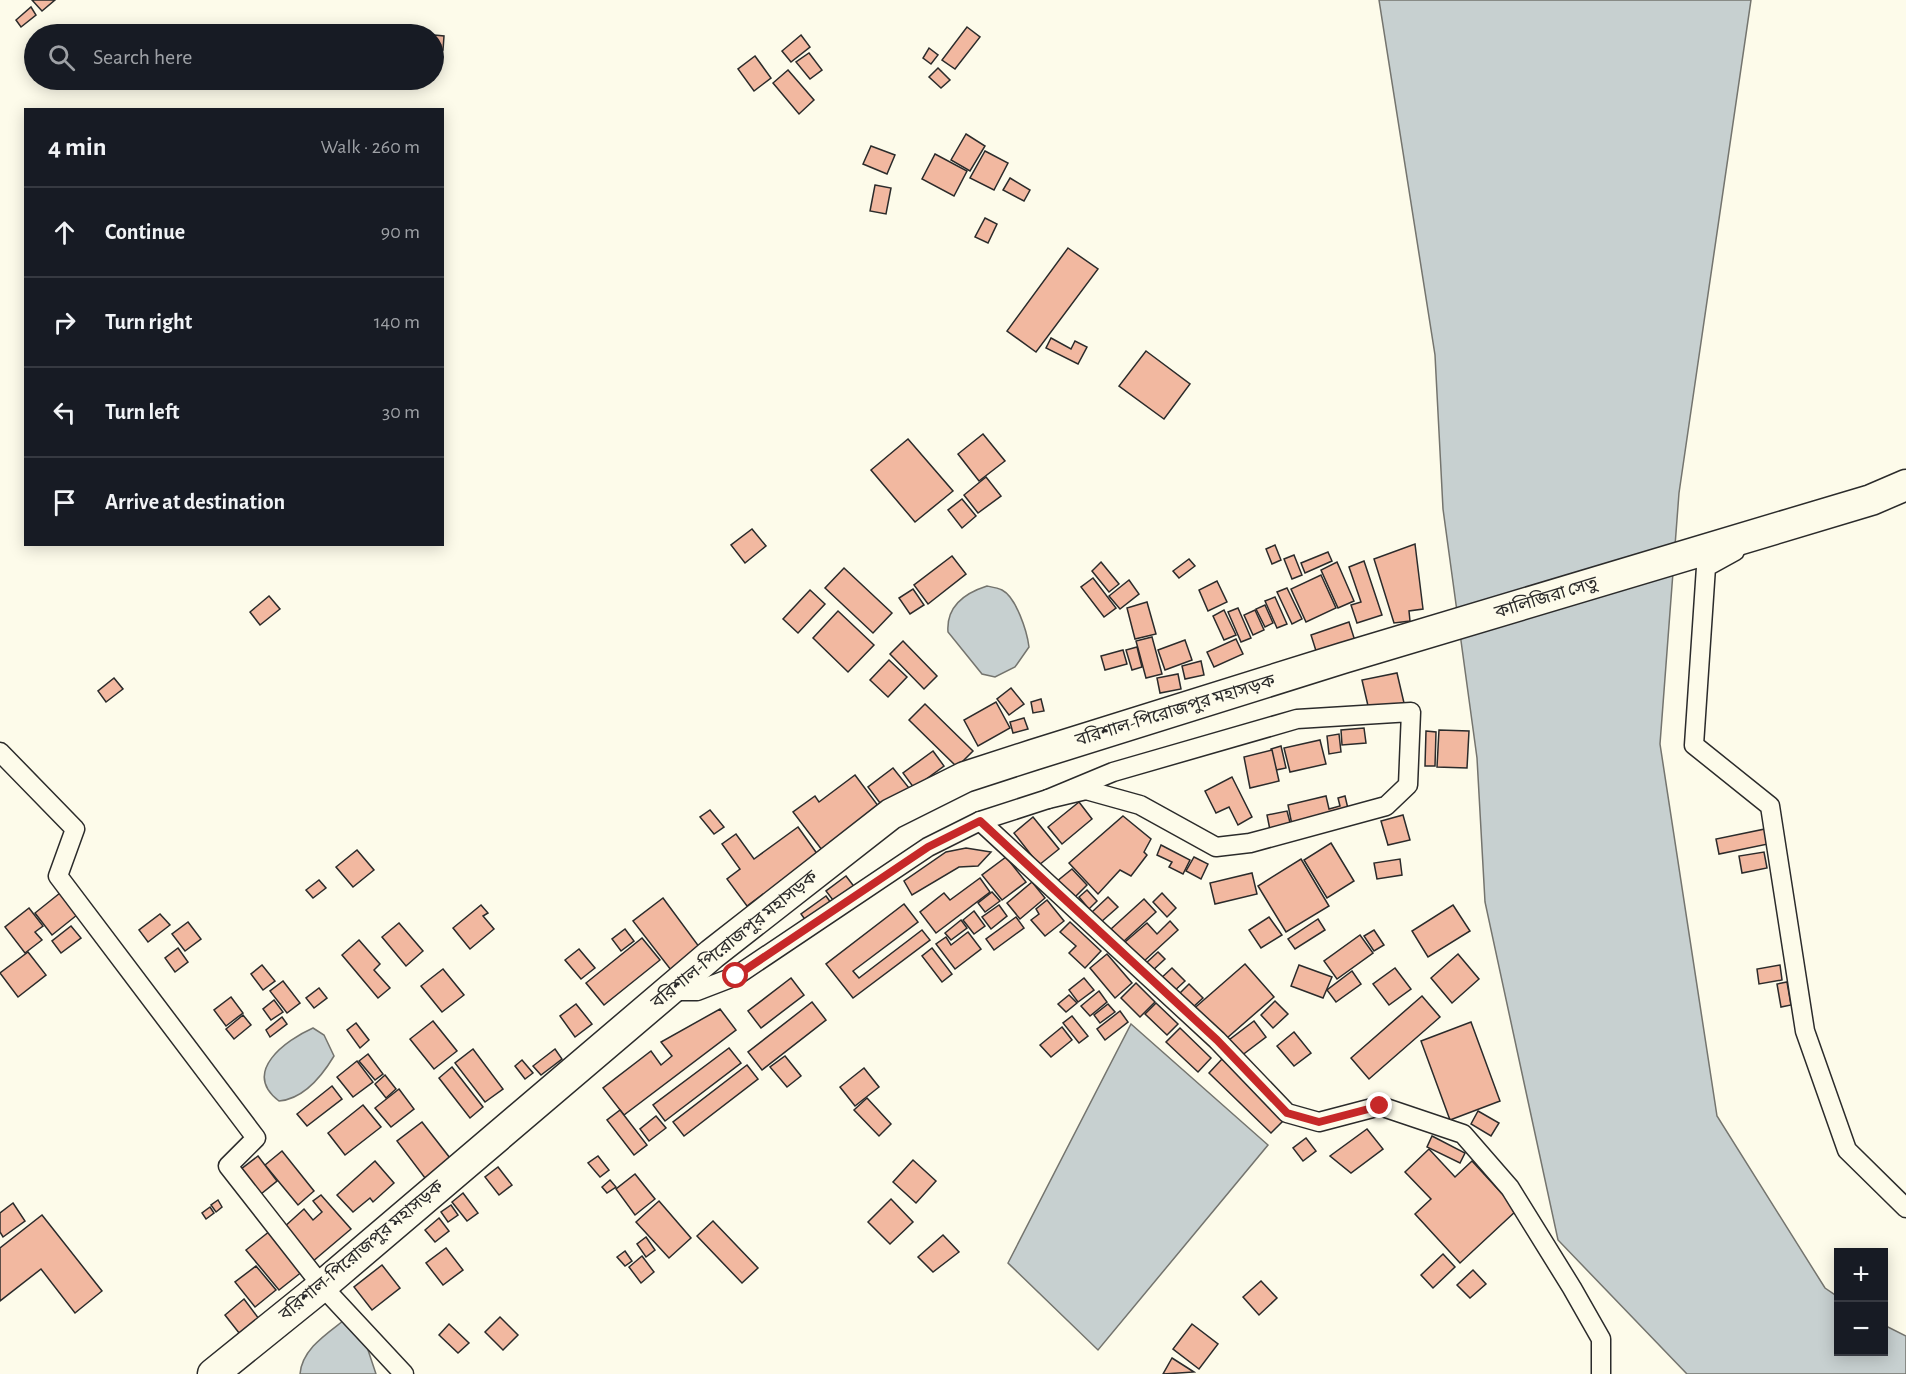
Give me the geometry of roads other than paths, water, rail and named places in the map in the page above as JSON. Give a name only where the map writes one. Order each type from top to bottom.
[{"type":"highway","points":[[1762,531],[1871,500],[1906,485]]},
{"type":"highway","name":"কালিজিরা সেতু","points":[[1343,658],[1762,531]]},
{"type":"highway","name":"বরিশাল-পিরোজপুর মহাসড়ক","points":[[213,1374],[322,1286],[668,991],[891,814],[965,777],[1343,658]]},
{"type":"street","points":[[1762,531],[1706,567],[1694,745],[1770,806],[1805,1031],[1847,1150],[1906,1208]]},
{"type":"street","points":[[668,991],[697,991],[736,976],[928,847],[980,821],[1048,798],[1113,772],[1297,718],[1411,712],[1408,785],[1386,806],[1250,843],[1216,847],[1140,805],[1086,790],[1048,798]]},
{"type":"street","points":[[0,752],[75,829],[58,876],[256,1138],[228,1166],[322,1286],[404,1374]]},
{"type":"street","points":[[980,821],[1217,1040],[1287,1113],[1319,1122],[1380,1106],[1463,1134],[1510,1188],[1572,1288],[1600,1339],[1601,1374]]}]
